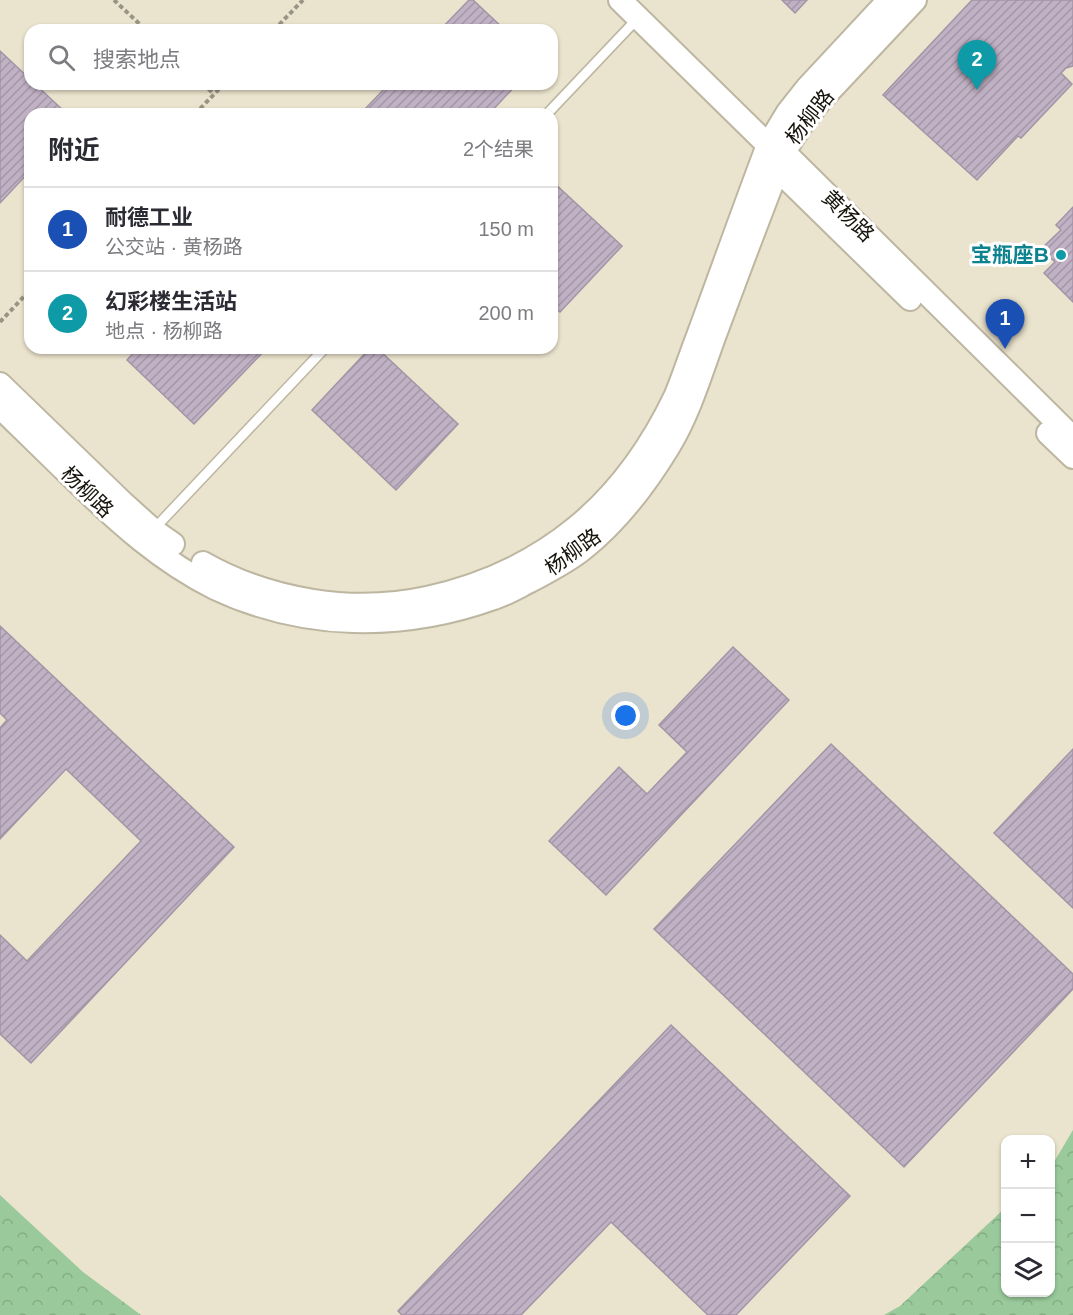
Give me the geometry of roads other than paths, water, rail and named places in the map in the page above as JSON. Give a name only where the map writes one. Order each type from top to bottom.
[{"type":"street","name":"黄杨路","points":[[620,0],[776,156],[1073,438]]},
{"type":"street","name":"杨柳路","points":[[0,407],[112,516],[222,574],[256,587],[290,596],[366,606],[411,602],[491,579],[531,560],[569,535],[600,507],[631,471],[656,435],[676,395],[776,156],[788,112],[807,88],[889,0]]},
{"type":"street","name":"杨柳路","points":[[776,156],[820,101],[915,0]]},
{"type":"street","points":[[776,156],[1073,457]]},
{"type":"street","name":"杨柳路","points":[[0,384],[123,503],[147,536]]},
{"type":"lane","points":[[553,108],[638,18]]},
{"type":"lane","points":[[147,536],[319,354]]},
{"type":"place","name":"幻彩楼生活站","points":[[977,90]]},
{"type":"place","name":"宝瓶座B","points":[[1061,255]]},
{"type":"place","name":"耐德工业","points":[[1005,349]]}]
